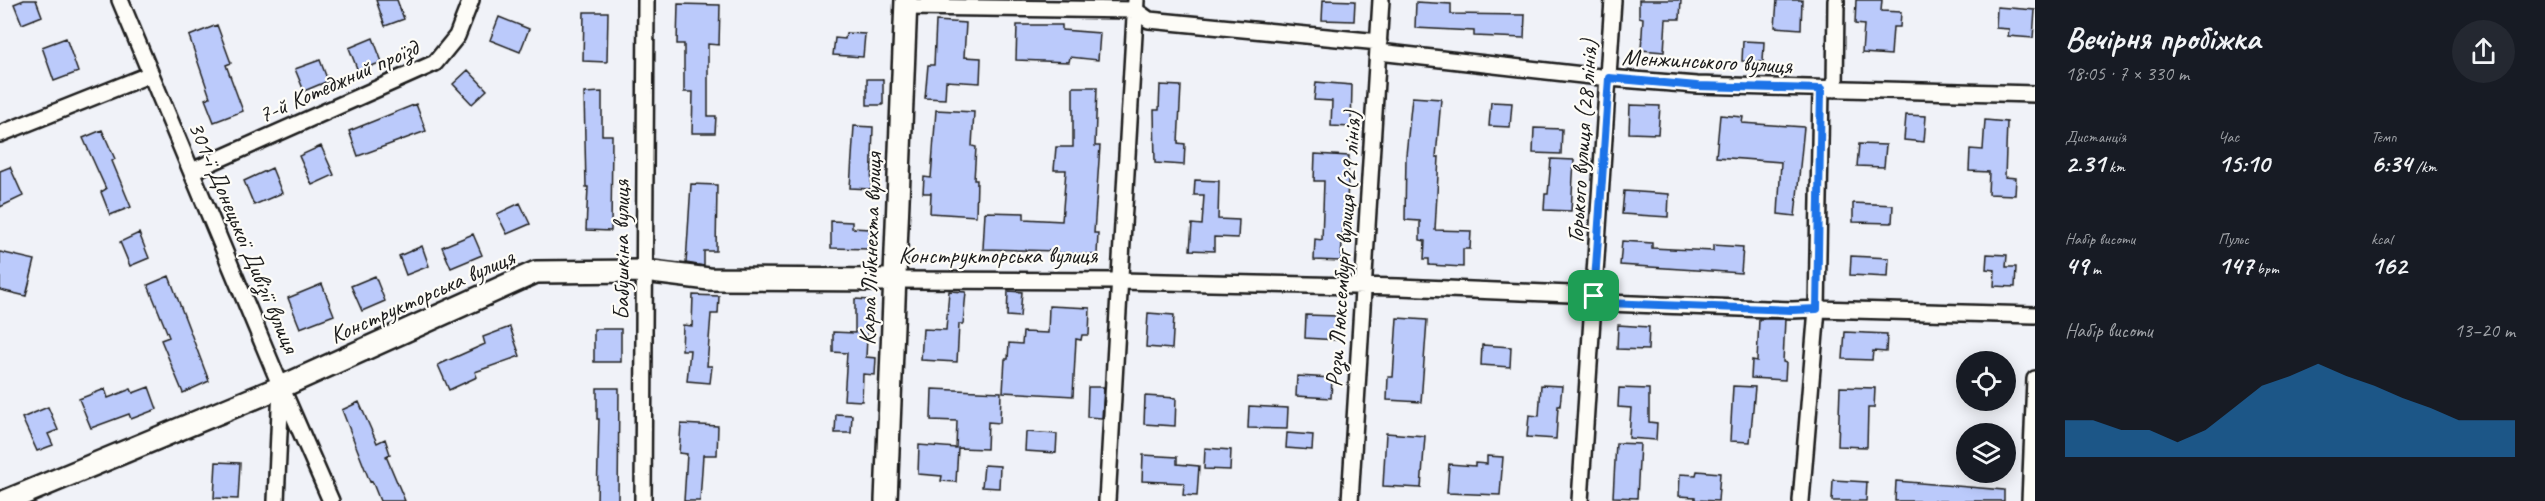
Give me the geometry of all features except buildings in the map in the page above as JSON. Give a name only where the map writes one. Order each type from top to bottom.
[{"type":"street","name":"301-ї Донецької Дивізії вулиця","points":[[120,0],[281,387],[276,501]]},
{"type":"street","name":"7-й Котеджний проїзд","points":[[192,171],[435,63],[457,36],[471,0]]},
{"type":"street","name":"Бабушкіна вулиця","points":[[643,501],[646,0]]},
{"type":"street","name":"Рози Люксембург вулиця (29 лiнiя)","points":[[1350,501],[1381,0]]},
{"type":"street","name":"Горького вулиця (28 лiнiя)","points":[[1580,501],[1613,0]]},
{"type":"street","points":[[1802,501],[1817,309],[1828,89],[1836,0]]},
{"type":"street","name":"Менжинського вулиця","points":[[906,4],[1135,5],[1149,20],[1379,47],[1609,78],[1697,86],[2035,94]]},
{"type":"street","name":"Карла Лібкнехта вулиця","points":[[886,501],[906,4]]},
{"type":"street","points":[[1107,501],[1135,5]]},
{"type":"street","points":[[0,134],[151,74]]},
{"type":"street","name":"Конструкторська вулиця","points":[[10,500],[281,387],[536,272],[644,271],[710,279],[1120,281],[1364,286],[1594,296],[1606,303],[2035,315]]},
{"type":"street","points":[[2030,501],[2035,379]]},
{"type":"street","points":[[281,387],[331,501]]},
{"type":"route","points":[[1609,78],[1697,86],[1821,89],[1817,309],[1606,303],[1594,296],[1609,78]]}]
